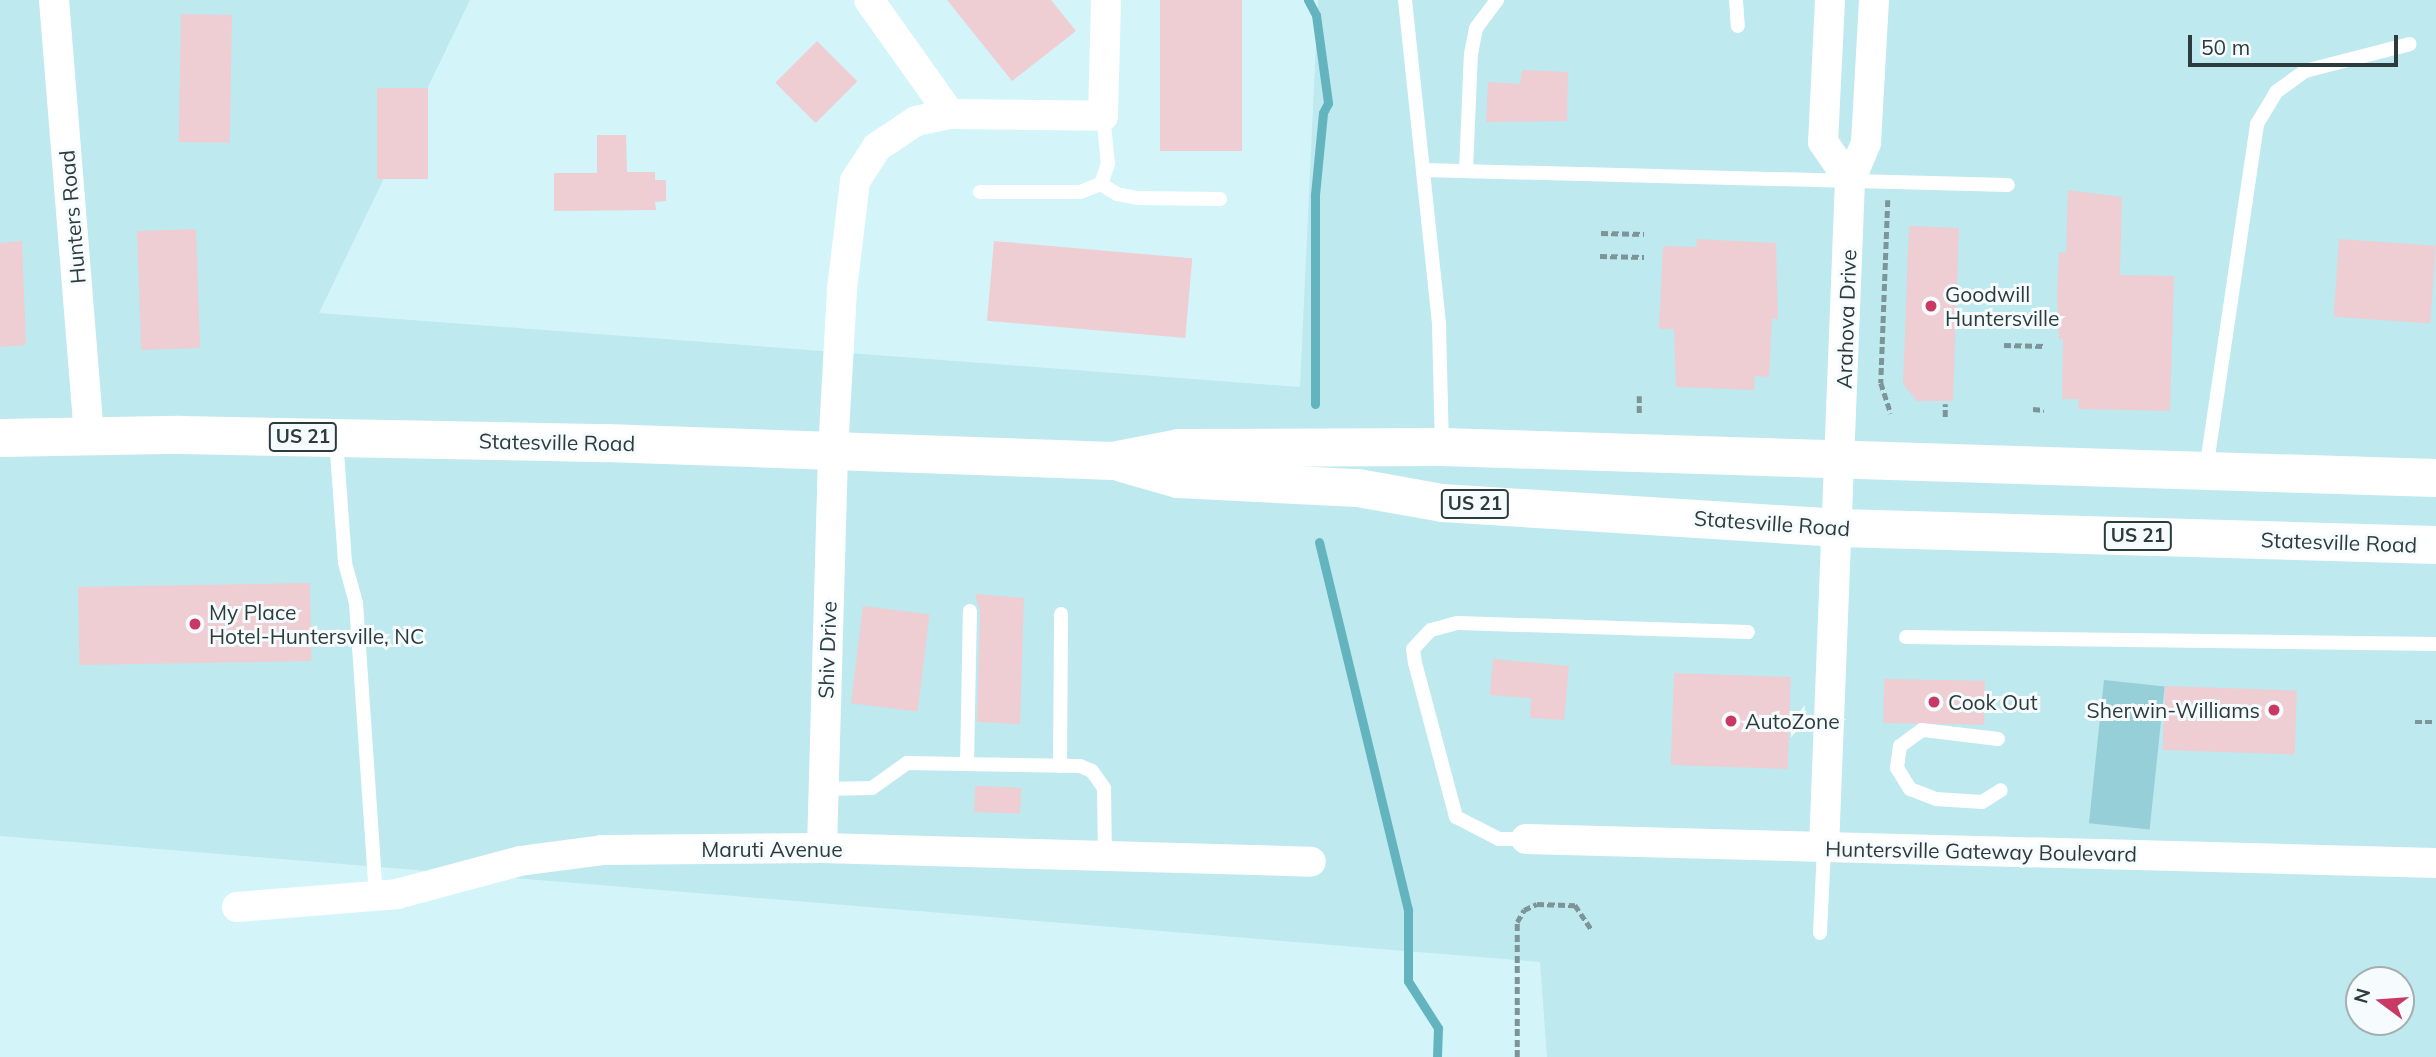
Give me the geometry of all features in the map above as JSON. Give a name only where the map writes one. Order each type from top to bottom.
[{"type":"main road","name":"Statesville Road","points":[[0,438],[89,435],[336,437],[1113,461],[1180,448],[1442,447],[1842,457],[2436,478]]},
{"type":"main road","name":"Statesville Road","points":[[1113,461],[1178,479],[1358,488],[1441,503],[1840,528],[2436,545]]},
{"type":"street","name":"Hunters Road","points":[[54,0],[89,435]]},
{"type":"street","points":[[869,0],[950,114]]},
{"type":"street","points":[[1103,116],[1106,0]]},
{"type":"street","points":[[1830,0],[1823,142],[1850,181]]},
{"type":"street","name":"Arahova Drive","points":[[1824,848],[1840,528],[1850,181],[1866,143],[1874,0]]},
{"type":"street","name":"Shiv Drive","points":[[822,848],[834,452],[842,289],[855,181],[877,147],[916,121],[950,114],[1103,116]]},
{"type":"street","name":"Huntersville Gateway Boulevard","points":[[1526,839],[2436,863]]},
{"type":"street","name":"Maruti Avenue","points":[[237,907],[376,897],[567,853],[822,848],[1311,862]]},
{"type":"lane","points":[[1405,0],[1439,325],[1442,447]]},
{"type":"lane","points":[[1466,171],[1471,54],[1476,28],[1497,0]]},
{"type":"lane","points":[[1736,0],[1738,26]]},
{"type":"lane","points":[[2206,471],[2257,124],[2276,92],[2305,71],[2410,44]]},
{"type":"lane","points":[[980,192],[1080,192],[1101,184],[1108,164],[1103,116]]},
{"type":"lane","points":[[1423,170],[2008,185]]},
{"type":"lane","points":[[1101,184],[1117,194],[1138,198],[1220,199]]},
{"type":"lane","points":[[336,437],[345,563],[356,603],[376,897]]},
{"type":"lane","points":[[967,764],[970,611]]},
{"type":"lane","points":[[1060,766],[1061,614]]},
{"type":"lane","points":[[1526,839],[1499,839],[1457,817],[1413,649],[1431,630],[1458,623],[1748,632]]},
{"type":"lane","points":[[1906,637],[2436,644]]},
{"type":"lane","points":[[1998,738],[1922,730],[1900,746],[1897,768],[1910,789],[1936,799],[1982,802],[2001,790]]},
{"type":"lane","points":[[823,789],[872,788],[907,763],[1080,766],[1100,778],[1104,788],[1105,856]]},
{"type":"lane","points":[[1819,933],[1824,848]]},
{"type":"path","points":[[1888,210],[1881,383],[1891,413]]},
{"type":"path","points":[[1601,233],[1644,234]]},
{"type":"path","points":[[1600,257],[1644,257]]},
{"type":"path","points":[[2004,345],[2046,346]]},
{"type":"path","points":[[1639,396],[1639,413]]},
{"type":"path","points":[[1945,404],[1945,417]]},
{"type":"path","points":[[2033,409],[2044,410]]},
{"type":"path","points":[[2415,722],[2436,722]]},
{"type":"path","points":[[1517,1057],[1517,922],[1524,910],[1537,904],[1575,905],[1591,929]]},
{"type":"shaded area","points":[[0,0],[470,0],[319,313],[1300,387],[1318,0],[2436,0],[2436,1057],[1547,1057],[1540,962],[0,836]]},
{"type":"shaded area","points":[[2104,680],[2165,686],[2150,830],[2089,823]]},
{"type":"building","points":[[947,0],[1051,0],[1076,31],[1012,81]]},
{"type":"building","points":[[1160,0],[1242,0],[1242,151],[1160,151]]},
{"type":"building","points":[[181,14],[232,15],[230,143],[179,142]]},
{"type":"building","points":[[817,41],[857,81],[816,123],[775,83]]},
{"type":"building","points":[[1522,70],[1568,72],[1567,121],[1486,122],[1488,82],[1520,84]]},
{"type":"building","points":[[377,88],[428,88],[428,179],[377,179]]},
{"type":"building","points":[[597,135],[626,135],[627,172],[655,172],[655,180],[666,180],[666,201],[655,202],[656,210],[554,211],[554,173],[597,173]]},
{"type":"building","name":"Goodwill Huntersville","points":[[2068,190],[2122,197],[2120,275],[2174,276],[2170,411],[2078,409],[2079,399],[2062,399],[2063,339],[2059,339],[2057,295],[2059,252],[2066,253]]},
{"type":"building","name":"Goodwill Huntersville","points":[[1909,226],[1959,228],[1953,401],[1917,401],[1903,384]]},
{"type":"building","points":[[196,229],[200,348],[141,350],[137,231]]},
{"type":"building","points":[[1697,239],[1776,243],[1778,319],[1772,318],[1769,377],[1755,376],[1754,390],[1676,387],[1674,329],[1659,329],[1663,246],[1696,247]]},
{"type":"building","points":[[2339,239],[2436,246],[2430,324],[2334,317]]},
{"type":"building","points":[[22,241],[26,345],[0,347],[0,243]]},
{"type":"building","points":[[994,241],[1192,258],[1185,338],[987,321]]},
{"type":"building","name":"My Place Hotel-Huntersville, NC","points":[[310,583],[311,661],[79,665],[78,587]]},
{"type":"building","points":[[975,594],[1024,598],[1020,724],[977,722],[980,611]]},
{"type":"building","points":[[863,606],[930,614],[918,711],[851,703]]},
{"type":"building","points":[[1493,659],[1569,666],[1564,720],[1530,718],[1531,698],[1490,695]]},
{"type":"building","name":"AutoZone","points":[[1674,673],[1791,677],[1788,769],[1671,765]]},
{"type":"building","name":"Cook Out","points":[[1884,679],[1985,681],[1984,725],[1883,723]]},
{"type":"building","points":[[2165,686],[2297,691],[2295,755],[2163,750]]},
{"type":"building","points":[[975,786],[1021,788],[1020,814],[974,812]]},
{"type":"waterway","points":[[1308,0],[1316,15],[1328,103],[1323,113],[1315,195],[1315,404]]},
{"type":"waterway","points":[[1319,542],[1408,910],[1408,981],[1438,1028],[1437,1057]]},
{"type":"place","name":"Goodwill Huntersville","points":[[1931,306]]},
{"type":"place","name":"My Place Hotel-Huntersville, NC","points":[[195,624]]},
{"type":"place","name":"Cook Out","points":[[1934,702]]},
{"type":"place","name":"Sherwin-Williams","points":[[2274,710]]},
{"type":"place","name":"AutoZone","points":[[1731,721]]}]
